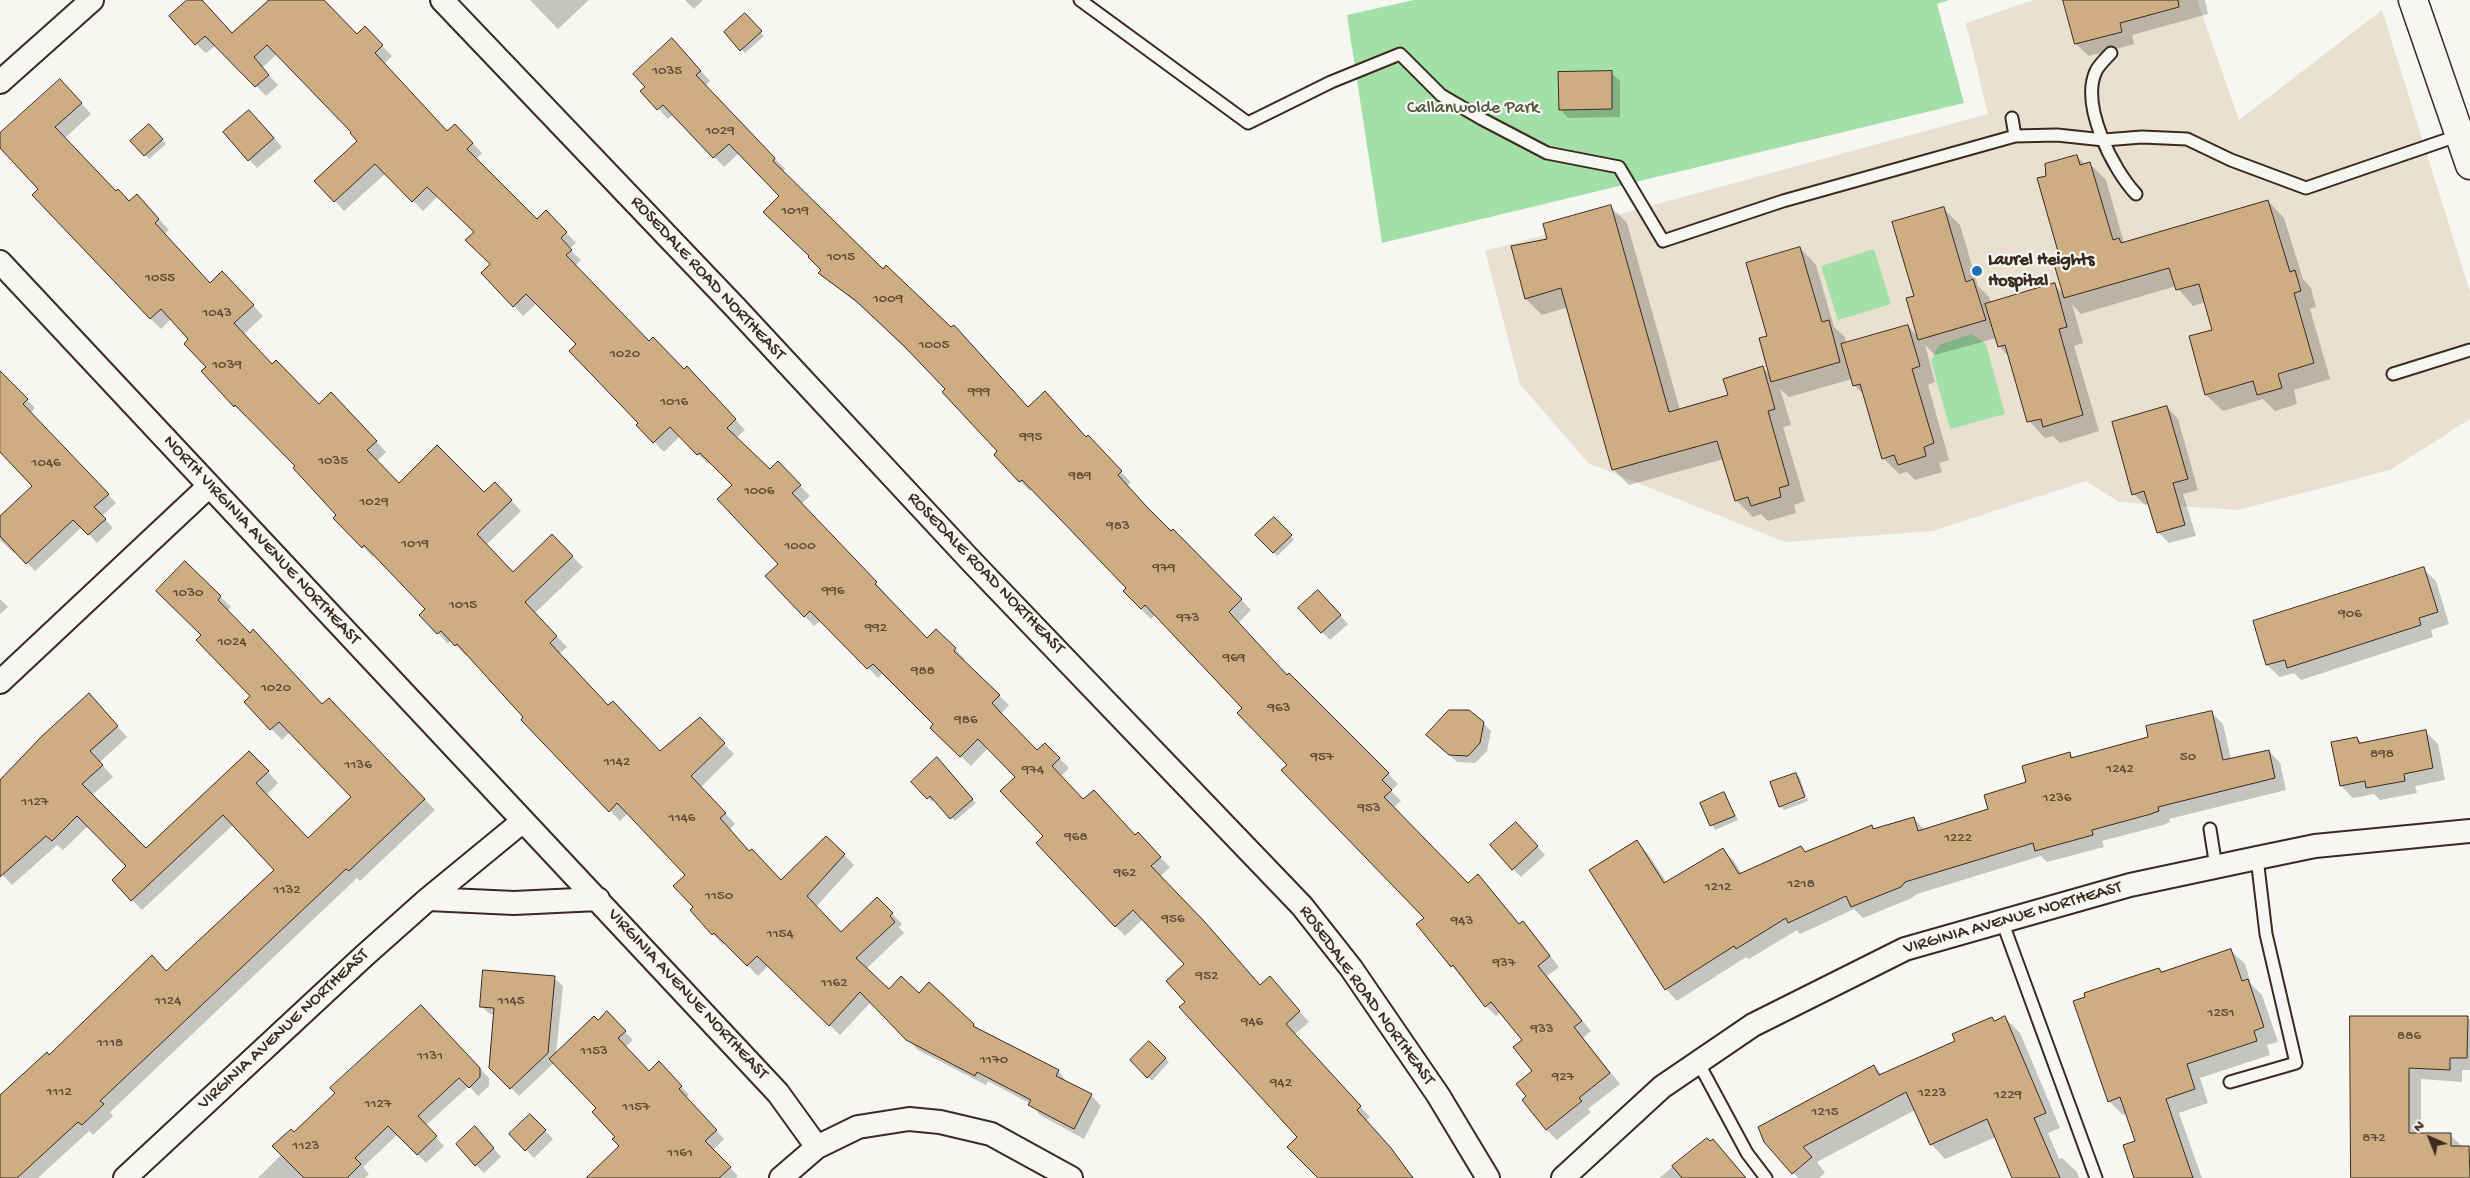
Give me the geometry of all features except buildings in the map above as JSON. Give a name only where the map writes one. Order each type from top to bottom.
[{"type":"main road","points":[[2413,0],[2470,165]]},
{"type":"street","points":[[0,82],[92,0]]},
{"type":"street","name":"ROSEDALE ROAD NORTHEAST","points":[[442,0],[734,306],[972,562],[1302,906],[1351,968],[1438,1095],[1488,1178]]},
{"type":"street","name":"NORTH VIRGINIA AVENUE NORTHEAST","points":[[0,262],[598,899]]},
{"type":"street","points":[[0,682],[209,486]]},
{"type":"street","points":[[428,899],[523,821]]},
{"type":"street","name":"VIRGINIA AVENUE NORTHEAST","points":[[1563,1178],[1662,1087],[1753,1024],[1904,949],[2130,885],[2257,858],[2315,846],[2470,831]]},
{"type":"street","name":"VIRGINIA AVENUE NORTHEAST","points":[[125,1178],[428,899],[514,903],[598,899],[778,1093],[817,1147]]},
{"type":"street","points":[[781,1178],[817,1147],[858,1127],[909,1119],[940,1122],[991,1134],[1071,1178]]},
{"type":"lane","points":[[1080,0],[1248,123],[1331,82],[1400,54],[1441,95],[1498,128],[1547,153],[1619,167],[1663,241],[1784,201],[2015,136],[2057,135],[2104,140],[2142,137],[2187,139],[2231,160],[2306,188],[2460,135]]},
{"type":"lane","points":[[2111,53],[2096,71],[2091,102],[2104,140],[2123,180],[2136,194]]},
{"type":"lane","points":[[2012,118],[2015,136]]},
{"type":"lane","points":[[2393,374],[2470,350]]},
{"type":"lane","points":[[2210,828],[2216,867]]},
{"type":"lane","points":[[2230,1082],[2296,1063],[2266,934],[2257,858]]},
{"type":"lane","points":[[2002,921],[2096,1178]]},
{"type":"lane","points":[[1698,1062],[1747,1154],[1766,1178]]},
{"type":"shaded area","name":"Laurel Heights Hospital","points":[[2033,0],[2197,0],[2239,120],[2382,10],[2470,292],[2470,419],[2390,470],[2238,510],[2119,502],[2086,481],[1933,531],[1785,542],[1588,463],[1520,384],[1485,251],[1988,114],[1966,23]]},
{"type":"green space","name":"Callanwolde Park","points":[[1414,0],[1949,0],[1937,4],[1964,103],[1382,243],[1347,15]]},
{"type":"green space","points":[[1874,249],[1891,304],[1838,320],[1821,266]]},
{"type":"green space","points":[[1972,334],[1986,344],[2005,414],[1950,429],[1931,361],[1939,345]]},
{"type":"place","name":"Laurel Heights Hospital","points":[[1977,271]]}]
